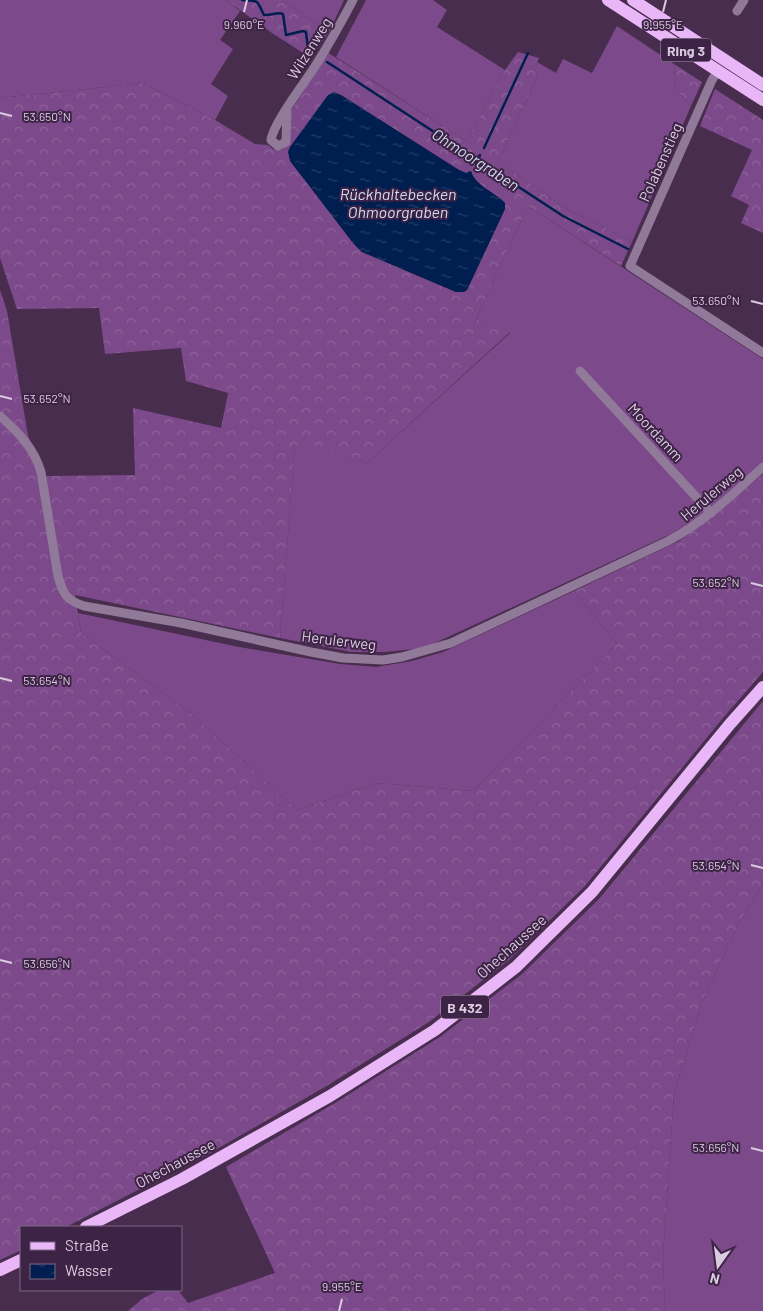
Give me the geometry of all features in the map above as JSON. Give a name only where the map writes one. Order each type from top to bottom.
[{"type":"main road","name":"Ring 3","points":[[608,0],[763,100]]},
{"type":"main road","name":"Ring 3","points":[[633,0],[763,85]]},
{"type":"main road","name":"Ohechaussee","points":[[88,1226],[182,1179],[330,1096],[435,1030],[516,967],[592,892],[763,687]]},
{"type":"main road","points":[[0,1270],[20,1260]]},
{"type":"street","name":"Wilzenweg","points":[[287,109],[353,0]]},
{"type":"street","points":[[737,11],[744,0]]},
{"type":"street","name":"Polabenstieg","points":[[718,71],[712,80],[630,266],[763,353]]},
{"type":"street","name":"Moordamm","points":[[580,371],[711,513]]},
{"type":"street","name":"Herulerweg","points":[[0,416],[27,444],[36,457],[41,472],[58,576],[62,590],[73,602],[84,606],[181,623],[343,658],[383,660],[426,651],[451,643],[685,532],[711,513],[763,467]]},
{"type":"green space","points":[[0,0],[226,0],[240,11],[220,40],[233,49],[211,84],[228,96],[215,120],[143,83],[0,98]]},
{"type":"green space","points":[[226,0],[282,0],[329,32],[311,58]]},
{"type":"green space","points":[[282,0],[344,0],[329,32]]},
{"type":"green space","points":[[366,0],[433,0],[447,10],[437,27],[505,70],[466,141],[336,57]]},
{"type":"green space","points":[[617,26],[674,64],[676,89],[691,106],[632,242],[565,208],[498,162],[537,77],[534,70],[537,62],[556,73],[563,59],[592,73]]},
{"type":"green space","points":[[327,52],[466,141],[505,70],[518,52],[539,58],[534,70],[537,77],[498,162],[565,208],[632,242],[621,266],[528,206],[476,319],[510,332],[367,463],[295,444],[280,638],[75,595],[81,633],[188,711],[297,810],[376,783],[473,791],[617,644],[574,591],[679,541],[709,519],[763,474],[763,672],[585,886],[509,960],[429,1022],[325,1087],[210,1153],[68,1226],[20,1226],[20,1250],[0,1260],[0,290],[7,311],[28,436],[46,476],[135,475],[133,408],[221,428],[228,393],[186,381],[181,348],[105,354],[99,308],[17,309],[0,258],[0,98],[143,83],[215,120],[255,144],[268,145],[278,150],[283,149],[290,141],[291,111]],"holes":[[[341,95],[466,173],[471,171],[481,185],[505,203],[505,209],[467,290],[456,292],[362,252],[353,243],[291,161],[288,152],[290,147]]]},
{"type":"green space","points":[[674,64],[702,82],[691,106],[676,89]]},
{"type":"green space","points":[[715,89],[763,120],[763,233],[741,223],[749,205],[731,196],[752,150],[700,126]]},
{"type":"green space","points":[[528,206],[763,359],[763,463],[705,513],[671,534],[424,648],[385,652],[352,652],[280,638],[295,443],[367,463],[510,333],[476,319]]},
{"type":"green space","points":[[574,591],[617,644],[473,791],[376,783],[297,810],[188,711],[81,633],[78,613],[239,647],[340,664],[376,667],[412,661],[443,652]]},
{"type":"green space","points":[[763,701],[763,884],[740,921],[702,1002],[674,1094],[663,1255],[665,1311],[128,1311],[142,1299],[157,1291],[179,1291],[188,1303],[275,1273],[226,1167],[335,1103],[440,1037],[522,974],[599,899]]},
{"type":"green space","points":[[763,884],[763,1311],[665,1311],[663,1255],[674,1094],[702,1002],[740,921]]},
{"type":"water","name":"Rückhaltebecken Ohmoorgraben","points":[[334,92],[459,170],[466,173],[471,171],[481,185],[505,203],[505,209],[467,290],[464,292],[456,292],[362,252],[290,161],[288,152],[290,147],[328,95]]},
{"type":"waterway","name":"Ohmoorgraben","points":[[242,0],[257,2],[264,15],[283,14],[286,35],[306,32],[308,49],[313,53]]},
{"type":"waterway","points":[[484,148],[528,53]]},
{"type":"waterway","name":"Ohmoorgraben","points":[[327,62],[563,216],[628,249]]},
{"type":"waterway","name":"Ohmoorgraben","points":[[476,163],[480,155]]}]
